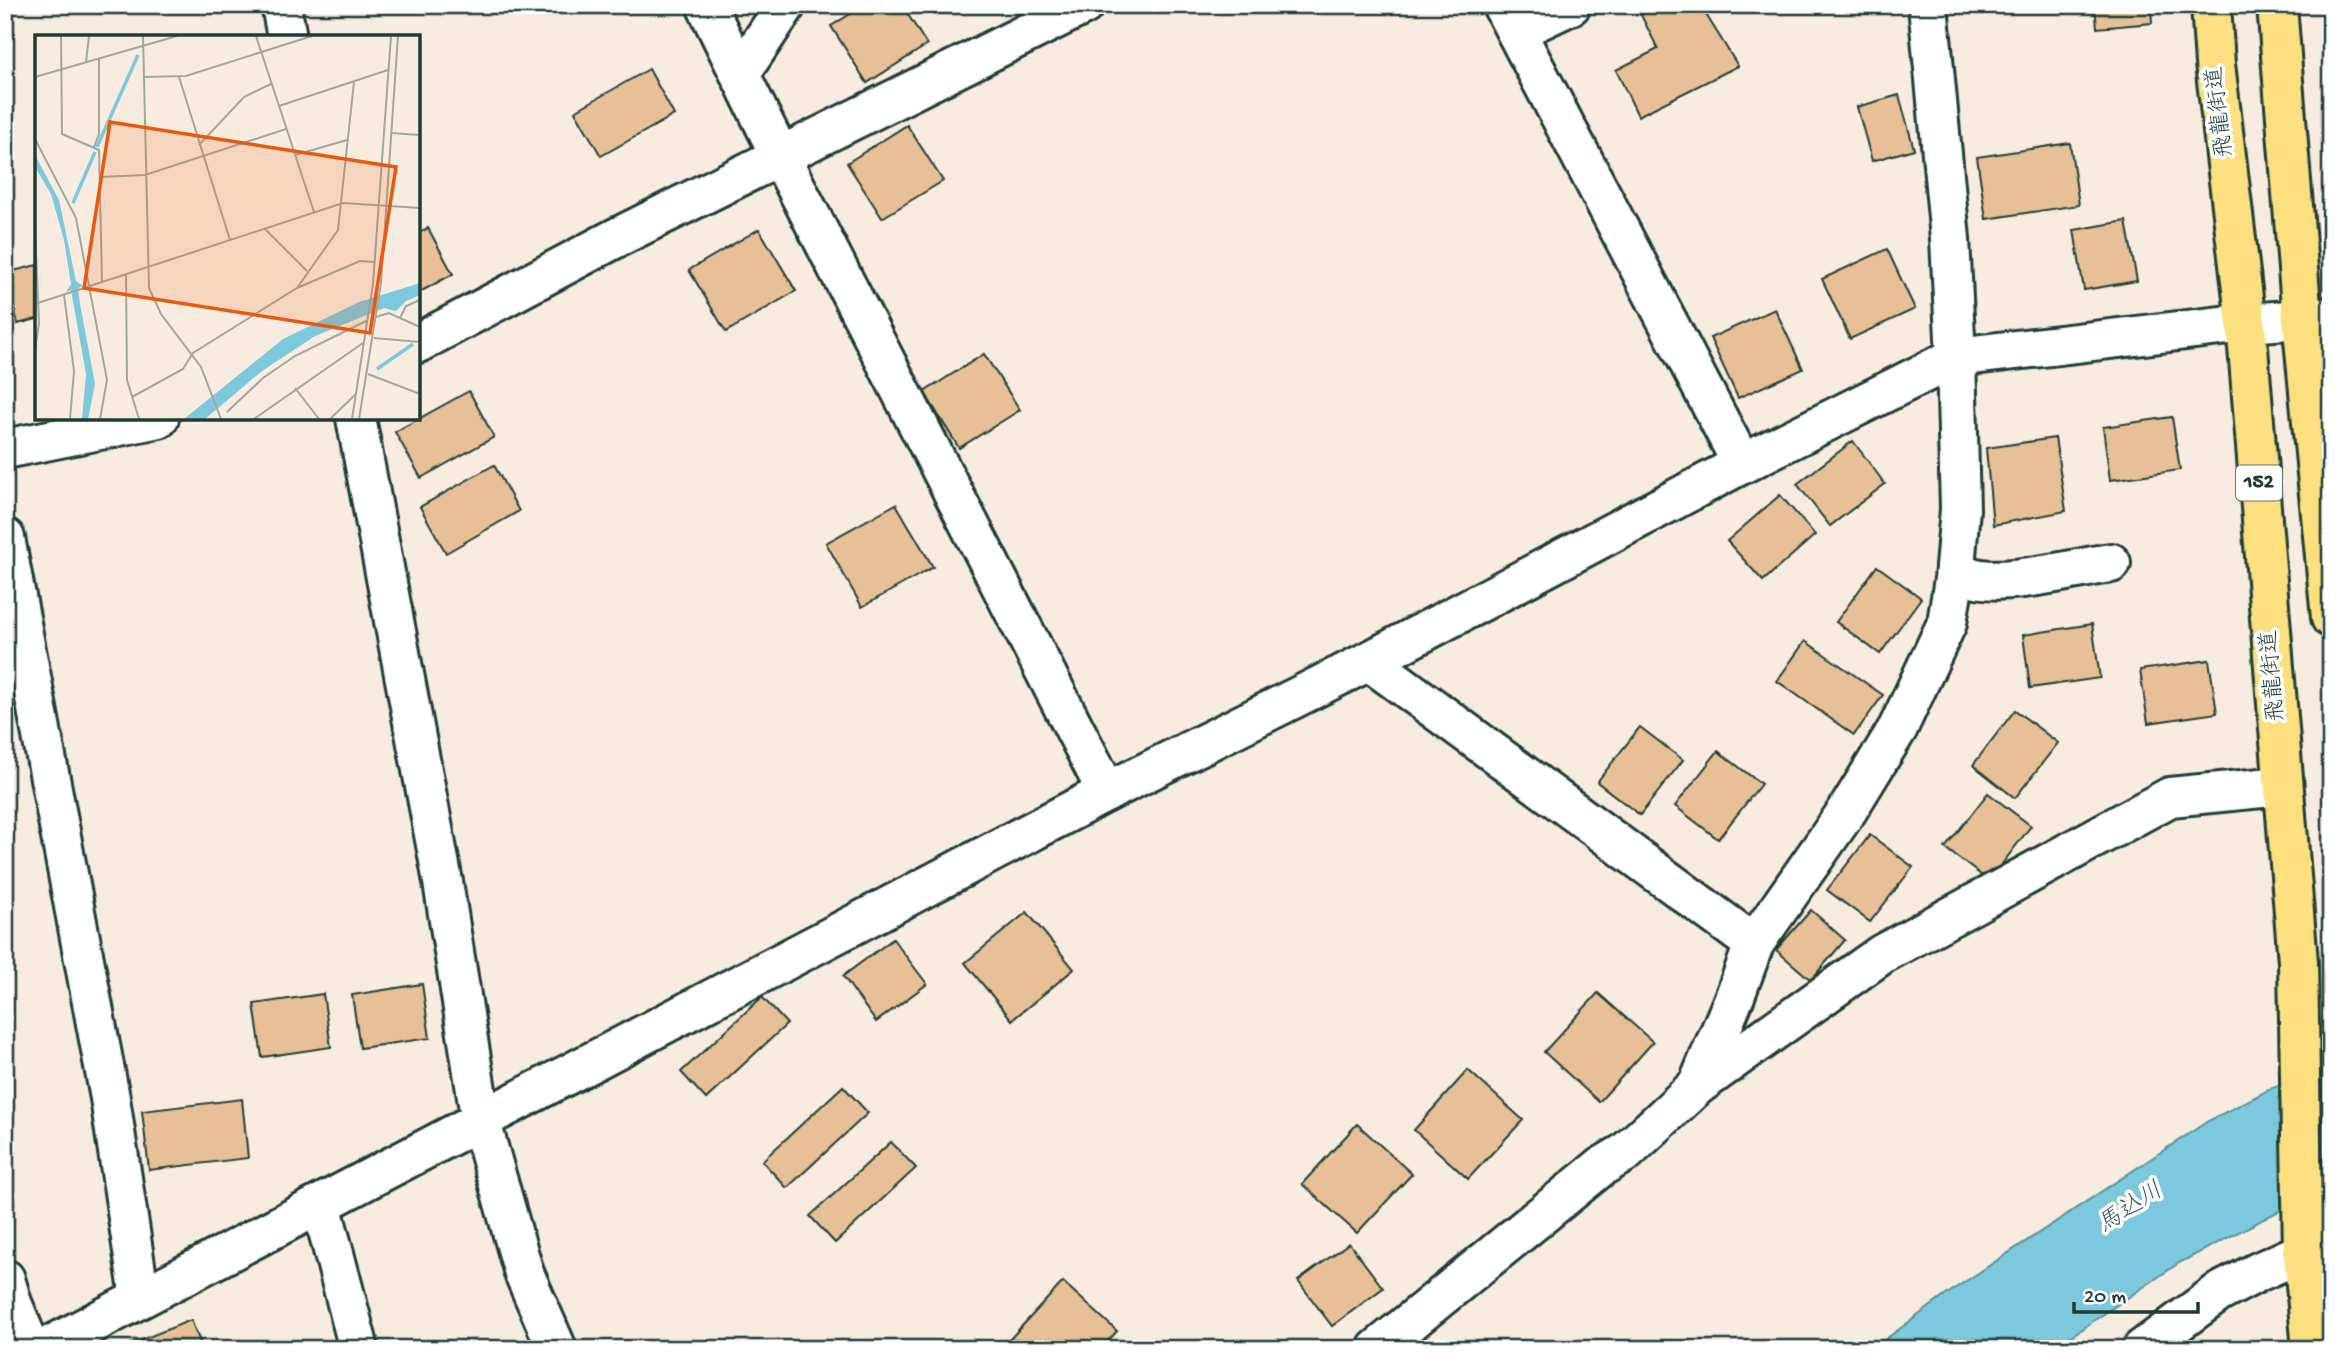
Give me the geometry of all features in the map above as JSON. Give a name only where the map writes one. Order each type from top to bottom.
[{"type":"highway","name":"飛龍街道","points":[[2211,5],[2215,64],[2246,323],[2298,962],[2303,1252],[2312,1349]]},
{"type":"highway","name":"152","points":[[2277,5],[2316,318],[2331,618]]},
{"type":"street","points":[[281,5],[287,35]]},
{"type":"street","points":[[706,5],[781,158],[1107,792]]},
{"type":"street","points":[[740,74],[786,5]]},
{"type":"street","points":[[420,342],[614,239],[1084,5]]},
{"type":"street","points":[[1571,5],[1509,18],[1742,464]]},
{"type":"street","points":[[1698,1085],[1754,944],[1847,811],[1898,729],[1947,623],[1960,509],[1956,357],[1950,239],[1928,5]]},
{"type":"street","points":[[44,1349],[1107,792],[1369,661],[1742,464],[1956,357],[2246,323],[2316,318]]},
{"type":"street","points":[[5,449],[149,420]]},
{"type":"street","points":[[356,420],[443,882],[481,1122],[524,1273],[557,1349]]},
{"type":"street","points":[[5,538],[110,1098],[140,1298]]},
{"type":"street","points":[[1955,568],[1969,576],[1988,580],[2111,563]]},
{"type":"street","points":[[1369,661],[1754,944]]},
{"type":"street","points":[[1377,1349],[1601,1167],[1626,1152],[1698,1085],[1882,954],[2170,797],[2283,786]]},
{"type":"street","points":[[321,1204],[359,1349]]},
{"type":"street","points":[[2142,1349],[2218,1293],[2303,1252]]},
{"type":"street","points":[[5,1279],[31,1349]]},
{"type":"water","name":"馬込川","points":[[2331,1058],[2331,1184],[2179,1263],[2052,1349],[1872,1349],[1957,1287],[2208,1121]]},
{"type":"building","points":[[865,5],[902,5],[927,45],[867,83],[831,26]]},
{"type":"building","points":[[1659,5],[1700,5],[1738,66],[1638,116],[1616,70],[1658,49],[1641,15]]},
{"type":"building","points":[[2095,5],[2151,5],[2152,23],[2097,28]]},
{"type":"building","points":[[649,69],[674,115],[601,156],[575,111]]},
{"type":"building","points":[[1899,95],[1914,149],[1872,161],[1857,107]]},
{"type":"building","points":[[907,125],[943,181],[882,218],[847,163]]},
{"type":"building","points":[[2070,143],[2079,205],[1986,219],[1977,157]]},
{"type":"building","points":[[2126,221],[2137,281],[2084,290],[2074,230]]},
{"type":"building","points":[[428,228],[453,274],[420,292],[420,233]]},
{"type":"building","points":[[759,229],[796,291],[726,332],[689,270]]},
{"type":"building","points":[[1887,249],[1915,309],[1850,339],[1822,279]]},
{"type":"building","points":[[35,266],[35,320],[18,324],[6,273]]},
{"type":"building","points":[[1775,309],[1803,369],[1738,398],[1710,338]]},
{"type":"building","points":[[984,354],[1020,410],[959,448],[924,392]]},
{"type":"building","points":[[469,391],[494,437],[421,478],[395,432]]},
{"type":"building","points":[[2172,417],[2180,470],[2110,480],[2103,427]]},
{"type":"building","points":[[2055,438],[2066,511],[1993,525],[1986,448]]},
{"type":"building","points":[[1853,441],[1885,484],[1830,526],[1797,484]]},
{"type":"building","points":[[494,465],[519,511],[446,553],[420,507]]},
{"type":"building","points":[[1780,495],[1815,535],[1763,581],[1727,541]]},
{"type":"building","points":[[896,504],[933,567],[862,607],[826,543]]},
{"type":"building","points":[[1877,566],[1921,598],[1880,654],[1836,622]]},
{"type":"building","points":[[2092,624],[2100,678],[2030,688],[2023,635]]},
{"type":"building","points":[[1805,641],[1883,695],[1854,735],[1777,681]]},
{"type":"building","points":[[2209,660],[2217,713],[2148,723],[2140,670]]},
{"type":"building","points":[[2015,710],[2058,743],[2015,798],[1973,765]]},
{"type":"building","points":[[1640,727],[1683,760],[1640,815],[1597,782]]},
{"type":"building","points":[[1718,751],[1761,784],[1718,839],[1675,806]]},
{"type":"building","points":[[1988,793],[2031,826],[1989,881],[1945,848]]},
{"type":"building","points":[[1870,835],[1913,867],[1870,922],[1827,890]]},
{"type":"building","points":[[1811,910],[1845,940],[1811,980],[1776,950]]},
{"type":"building","points":[[1027,912],[1074,969],[1012,1020],[965,963]]},
{"type":"building","points":[[893,939],[927,984],[876,1022],[843,976]]},
{"type":"building","points":[[422,984],[430,1038],[360,1048],[352,995]]},
{"type":"building","points":[[1598,993],[1653,1042],[1599,1102],[1544,1052]]},
{"type":"building","points":[[323,994],[331,1047],[262,1057],[254,1004]]},
{"type":"building","points":[[762,997],[787,1024],[706,1099],[681,1072]]},
{"type":"building","points":[[1468,1070],[1523,1120],[1468,1179],[1414,1130]]},
{"type":"building","points":[[843,1086],[868,1113],[787,1188],[762,1161]]},
{"type":"building","points":[[242,1099],[248,1158],[149,1170],[142,1111]]},
{"type":"building","points":[[1357,1124],[1412,1174],[1357,1233],[1302,1184]]},
{"type":"building","points":[[891,1142],[916,1168],[835,1243],[810,1216]]},
{"type":"building","points":[[1349,1243],[1383,1288],[1332,1326],[1298,1281]]},
{"type":"building","points":[[1063,1282],[1117,1331],[1101,1349],[1016,1349],[1008,1341]]},
{"type":"building","points":[[191,1320],[203,1349],[129,1349],[128,1345]]}]
